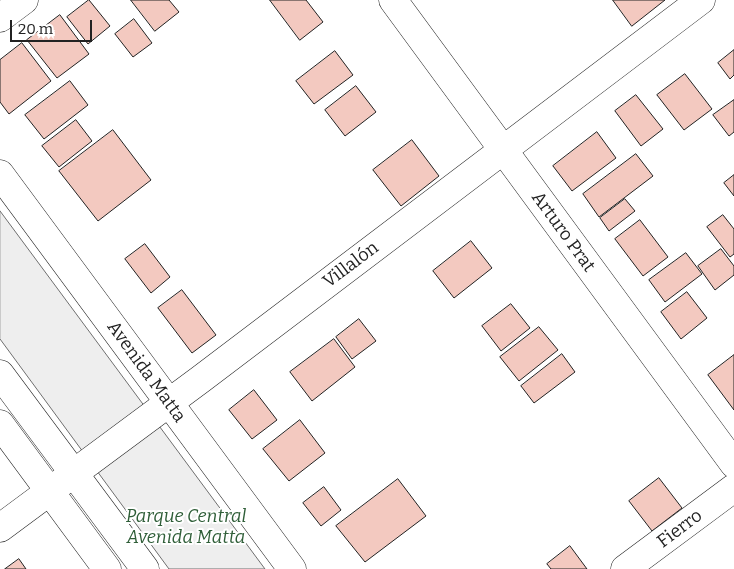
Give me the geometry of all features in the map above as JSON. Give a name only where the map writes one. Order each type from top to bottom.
[{"type":"street","points":[[0,18],[24,0]]},
{"type":"street","name":"Arturo Prat","points":[[392,0],[734,464]]},
{"type":"street","name":"Villalón","points":[[0,528],[169,403],[701,0]]},
{"type":"street","name":"Avenida Matta","points":[[0,174],[292,569]]},
{"type":"street","points":[[0,374],[145,569]]},
{"type":"street","points":[[0,424],[107,569]]},
{"type":"street","name":"Fierro","points":[[625,569],[734,488]]},
{"type":"green space","name":"Parque Central Avenida Matta","points":[[0,211],[265,569],[169,569],[0,339]]},
{"type":"building","points":[[89,0],[110,26],[88,44],[67,17]]},
{"type":"building","points":[[131,0],[169,0],[179,12],[155,31]]},
{"type":"building","points":[[270,0],[306,0],[323,22],[300,40]]},
{"type":"building","points":[[613,0],[665,0],[632,26]]},
{"type":"building","points":[[60,15],[89,54],[57,78],[27,40]]},
{"type":"building","points":[[134,19],[152,43],[133,57],[115,34]]},
{"type":"building","points":[[22,43],[51,81],[9,114],[0,102],[0,60]]},
{"type":"building","points":[[734,50],[734,75],[730,79],[718,63]]},
{"type":"building","points":[[335,51],[353,75],[314,104],[296,81]]},
{"type":"building","points":[[685,74],[712,109],[684,130],[657,95]]},
{"type":"building","points":[[70,81],[88,105],[44,139],[25,115]]},
{"type":"building","points":[[356,86],[376,112],[345,136],[325,110]]},
{"type":"building","points":[[636,95],[663,129],[641,146],[615,111]]},
{"type":"building","points":[[734,100],[734,132],[729,136],[713,115]]},
{"type":"building","points":[[76,120],[92,141],[59,167],[42,146]]},
{"type":"building","points":[[113,130],[151,180],[98,221],[59,171]]},
{"type":"building","points":[[597,132],[616,158],[572,191],[553,166]]},
{"type":"building","points":[[412,140],[439,176],[401,206],[373,170]]},
{"type":"building","points":[[636,154],[653,176],[599,217],[583,194]]},
{"type":"building","points":[[734,175],[734,196],[724,183]]},
{"type":"building","points":[[625,199],[635,211],[609,231],[600,218]]},
{"type":"building","points":[[723,215],[734,229],[734,254],[730,257],[707,227]]},
{"type":"building","points":[[640,220],[668,257],[643,276],[615,239]]},
{"type":"building","points":[[471,241],[492,268],[454,298],[433,271]]},
{"type":"building","points":[[145,244],[170,277],[151,293],[125,259]]},
{"type":"building","points":[[721,249],[734,266],[734,275],[715,290],[698,266]]},
{"type":"building","points":[[686,253],[702,274],[665,302],[649,280]]},
{"type":"building","points":[[182,290],[216,335],[192,353],[158,308]]},
{"type":"building","points":[[687,292],[707,318],[681,339],[661,312]]},
{"type":"building","points":[[511,304],[530,328],[501,351],[482,326]]},
{"type":"building","points":[[359,319],[376,341],[352,359],[336,337]]},
{"type":"building","points":[[539,327],[558,350],[519,381],[500,357]]},
{"type":"building","points":[[334,339],[355,367],[312,401],[290,372]]},
{"type":"building","points":[[562,354],[575,372],[534,403],[521,386]]},
{"type":"building","points":[[734,355],[734,410],[708,375]]},
{"type":"building","points":[[254,390],[277,420],[252,439],[229,410]]},
{"type":"building","points":[[300,420],[325,453],[289,481],[263,449]]},
{"type":"building","points":[[659,478],[682,508],[652,531],[629,501]]},
{"type":"building","points":[[398,479],[426,516],[365,562],[336,526]]},
{"type":"building","points":[[324,487],[341,510],[321,526],[303,503]]},
{"type":"building","points":[[570,546],[587,569],[551,569],[547,564]]},
{"type":"building","points":[[19,559],[26,569],[5,569]]}]
